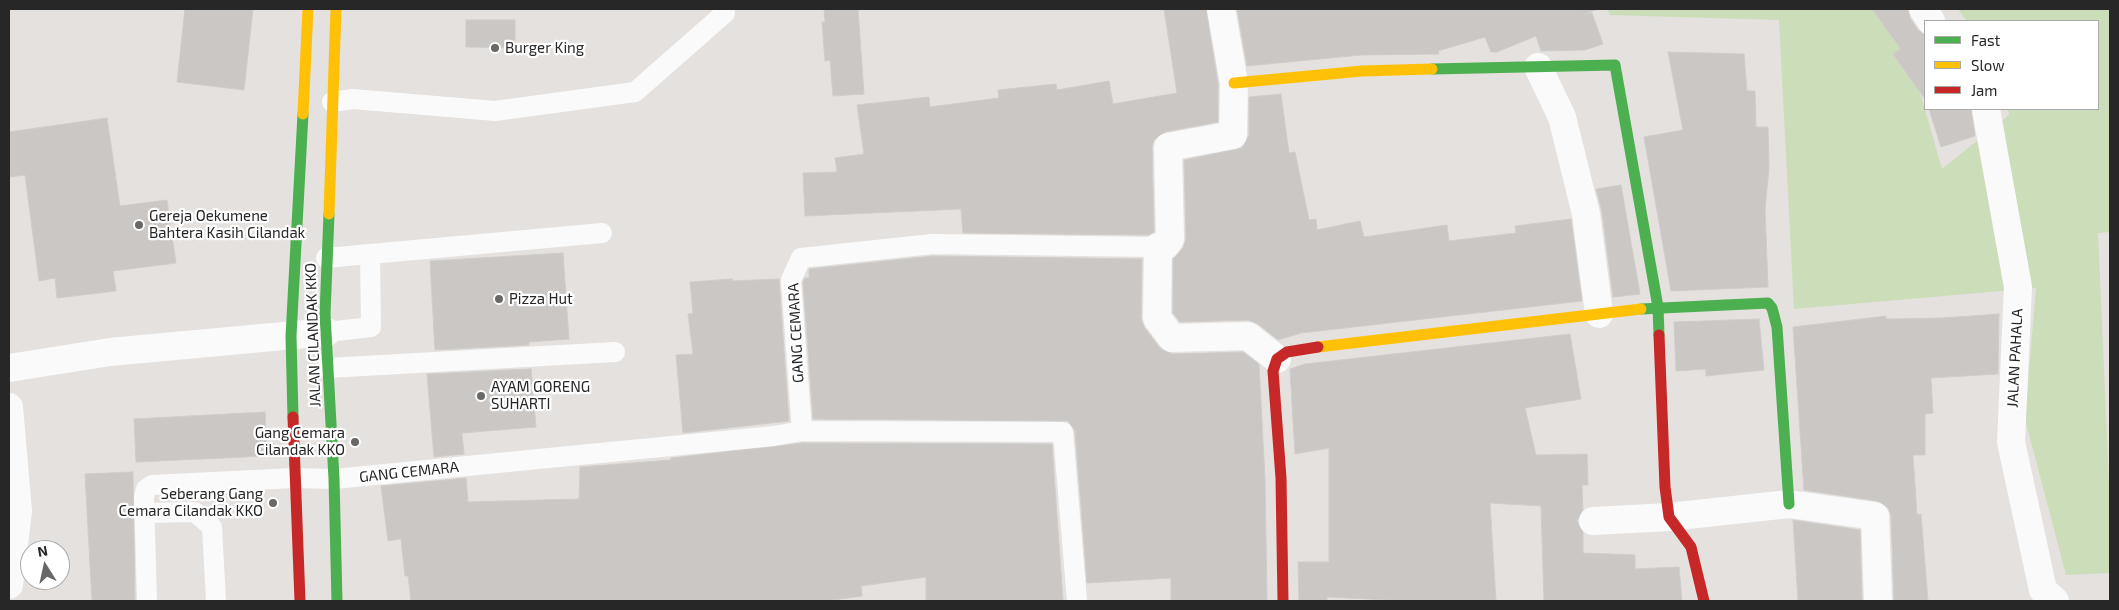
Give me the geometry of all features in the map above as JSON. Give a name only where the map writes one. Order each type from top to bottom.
[{"type":"street","name":"JALAN CILANDAK KKO","points":[[300,601],[294,478],[291,336],[308,9]]},
{"type":"street","name":"JALAN CILANDAK KKO","points":[[336,9],[325,314],[328,332],[327,368],[334,479],[337,601]]},
{"type":"street","points":[[1221,9],[1234,83],[1233,135],[1168,148],[1170,239],[1162,246],[1157,318],[1172,338],[1248,336],[1277,359]]},
{"type":"street","points":[[1923,9],[1930,20]]},
{"type":"street","points":[[1234,83],[1362,71],[1615,65],[1658,307],[1665,487],[1669,518],[1691,547],[1704,601]]},
{"type":"street","points":[[1538,67],[1562,118],[1586,214],[1599,314]]},
{"type":"street","name":"JALAN PAHALA","points":[[1986,110],[2018,287],[2011,442],[2043,590],[2055,601]]},
{"type":"street","points":[[1283,601],[1281,478],[1274,371],[1277,359],[1287,352],[1658,307],[1768,303],[1772,308],[1777,327],[1789,504]]},
{"type":"street","points":[[9,368],[110,352],[328,332]]},
{"type":"street","points":[[9,407],[18,512],[9,585]]},
{"type":"street","points":[[1593,521],[1669,518],[1789,504],[1875,516],[1878,601]]},
{"type":"lane","points":[[332,102],[353,99],[495,111],[635,92],[725,13]]},
{"type":"lane","points":[[326,258],[602,233]]},
{"type":"lane","name":"GANG CEMARA","points":[[145,513],[146,489],[160,483],[294,478],[334,479],[764,437],[802,431],[790,280],[801,258],[932,244],[1162,246]]},
{"type":"lane","points":[[328,332],[371,327],[370,254]]},
{"type":"lane","points":[[327,368],[616,352]]},
{"type":"lane","points":[[802,431],[1063,432],[1077,601]]},
{"type":"lane","points":[[147,601],[145,513],[195,512],[212,527],[216,601]]},
{"type":"green space","points":[[1607,9],[1896,9],[1942,169],[2009,115],[2008,110],[2099,110],[2099,20],[1966,20],[1958,9],[2110,9],[2110,232],[2098,233],[2110,506],[2110,573],[2066,575],[2025,419],[2036,288],[1794,309],[1779,20],[1610,15]]},
{"type":"building","points":[[185,9],[253,9],[244,90],[177,82]]},
{"type":"building","points":[[824,9],[858,9],[864,94],[833,96],[830,60],[825,61],[822,22],[825,22]]},
{"type":"building","points":[[1164,9],[1206,9],[1218,84],[1218,122],[1165,132],[1154,140],[1152,147],[1154,232],[1149,235],[963,233],[961,209],[805,216],[803,173],[837,172],[835,158],[864,154],[857,105],[929,97],[930,107],[999,98],[998,90],[1056,84],[1057,90],[1109,81],[1113,104],[1177,93]]},
{"type":"building","points":[[1237,9],[1598,9],[1582,15],[1592,13],[1603,44],[1585,50],[1541,51],[1536,36],[1497,52],[1491,52],[1485,37],[1438,51],[1439,54],[1361,55],[1247,66]]},
{"type":"building","points":[[1872,9],[1908,9],[1910,18],[1918,30],[1924,34],[1924,98],[1893,54],[1901,49]]},
{"type":"building","points":[[466,20],[515,20],[515,48],[466,47]]},
{"type":"building","points":[[1668,52],[1744,54],[1747,91],[1755,91],[1756,127],[1768,127],[1769,168],[1765,209],[1768,287],[1671,291],[1644,137],[1683,130]]},
{"type":"building","points":[[1281,94],[1289,153],[1295,152],[1309,220],[1316,219],[1317,230],[1360,221],[1364,237],[1447,225],[1449,241],[1516,233],[1515,226],[1571,219],[1582,301],[1301,333],[1278,340],[1258,324],[1248,320],[1180,322],[1173,313],[1173,259],[1183,248],[1186,239],[1184,160],[1242,148],[1249,135],[1249,97]]},
{"type":"building","points":[[1929,110],[1971,110],[1975,136],[1941,147]]},
{"type":"building","points":[[107,118],[120,206],[167,200],[176,263],[113,271],[116,291],[57,298],[55,278],[39,281],[25,175],[9,177],[9,132]]},
{"type":"building","points":[[1621,185],[1640,294],[1613,297],[1602,212],[1596,189]]},
{"type":"building","name":"Pizza Hut","points":[[563,253],[569,339],[529,342],[529,345],[435,350],[430,261]]},
{"type":"building","points":[[933,256],[1142,259],[1141,318],[1144,327],[1160,348],[1172,354],[1243,352],[1259,364],[1265,479],[1267,601],[1171,601],[1171,578],[1087,583],[1075,431],[1068,421],[813,419],[803,282],[805,278],[809,278],[809,269]]},
{"type":"building","points":[[732,279],[732,281],[779,279],[789,421],[683,433],[676,355],[693,354],[688,314],[693,313],[690,282]]},
{"type":"building","points":[[1999,314],[1998,374],[1931,378],[1933,413],[1925,414],[1925,455],[1913,455],[1917,515],[1921,514],[1928,601],[1894,601],[1891,515],[1888,508],[1877,501],[1804,490],[1793,327],[1886,316],[1886,319]]},
{"type":"building","points":[[1759,319],[1764,370],[1706,376],[1706,369],[1676,371],[1674,322]]},
{"type":"building","points":[[1570,334],[1581,399],[1525,408],[1536,455],[1587,454],[1588,485],[1582,485],[1583,510],[1577,521],[1583,532],[1583,553],[1635,555],[1635,569],[1679,567],[1682,601],[1544,601],[1541,506],[1490,503],[1496,601],[1407,601],[1327,597],[1327,601],[1299,601],[1298,562],[1329,562],[1329,448],[1295,454],[1290,369],[1305,364]]},
{"type":"building","name":"AYAM GORENG SUHARTI","points":[[531,369],[536,427],[462,433],[464,454],[434,457],[427,374]]},
{"type":"building","points":[[265,412],[267,456],[136,462],[134,419]]},
{"type":"building","points":[[803,443],[1052,444],[1063,601],[926,601],[926,577],[861,586],[862,596],[826,601],[411,601],[408,576],[405,576],[401,539],[388,541],[381,486],[466,478],[468,502],[579,499],[580,467],[671,460],[671,458]]},
{"type":"building","points":[[133,472],[135,601],[92,601],[85,474]]},
{"type":"building","points":[[1793,520],[1860,530],[1862,601],[1798,601]]},
{"type":"traffic: fast","points":[[1432,69],[1615,65],[1658,307],[1659,335]]},
{"type":"traffic: fast","points":[[293,417],[291,336],[303,114]]},
{"type":"traffic: fast","points":[[329,214],[325,314],[334,479],[337,601]]},
{"type":"traffic: fast","points":[[1641,309],[1768,303],[1772,308],[1777,327],[1789,504]]},
{"type":"traffic: slow","points":[[303,114],[308,9]]},
{"type":"traffic: slow","points":[[329,214],[336,9]]},
{"type":"traffic: slow","points":[[1234,83],[1362,71],[1432,69]]},
{"type":"traffic: slow","points":[[1318,347],[1641,309]]},
{"type":"traffic: jam","points":[[1659,335],[1665,487],[1669,517],[1691,547],[1704,601]]},
{"type":"traffic: jam","points":[[1283,601],[1281,478],[1273,371],[1277,359],[1287,352],[1318,347]]},
{"type":"traffic: jam","points":[[293,417],[300,601]]},
{"type":"place","name":"Burger King","points":[[495,48]]},
{"type":"place","name":"Gereja Oekumene Bahtera Kasih Cilandak","points":[[139,225]]},
{"type":"place","name":"Pizza Hut","points":[[499,299]]},
{"type":"place","name":"AYAM GORENG SUHARTI","points":[[481,396]]},
{"type":"place","name":"Gang Cemara Cilandak KKO","points":[[355,442]]},
{"type":"place","name":"Seberang Gang Cemara Cilandak KKO","points":[[273,503]]}]
